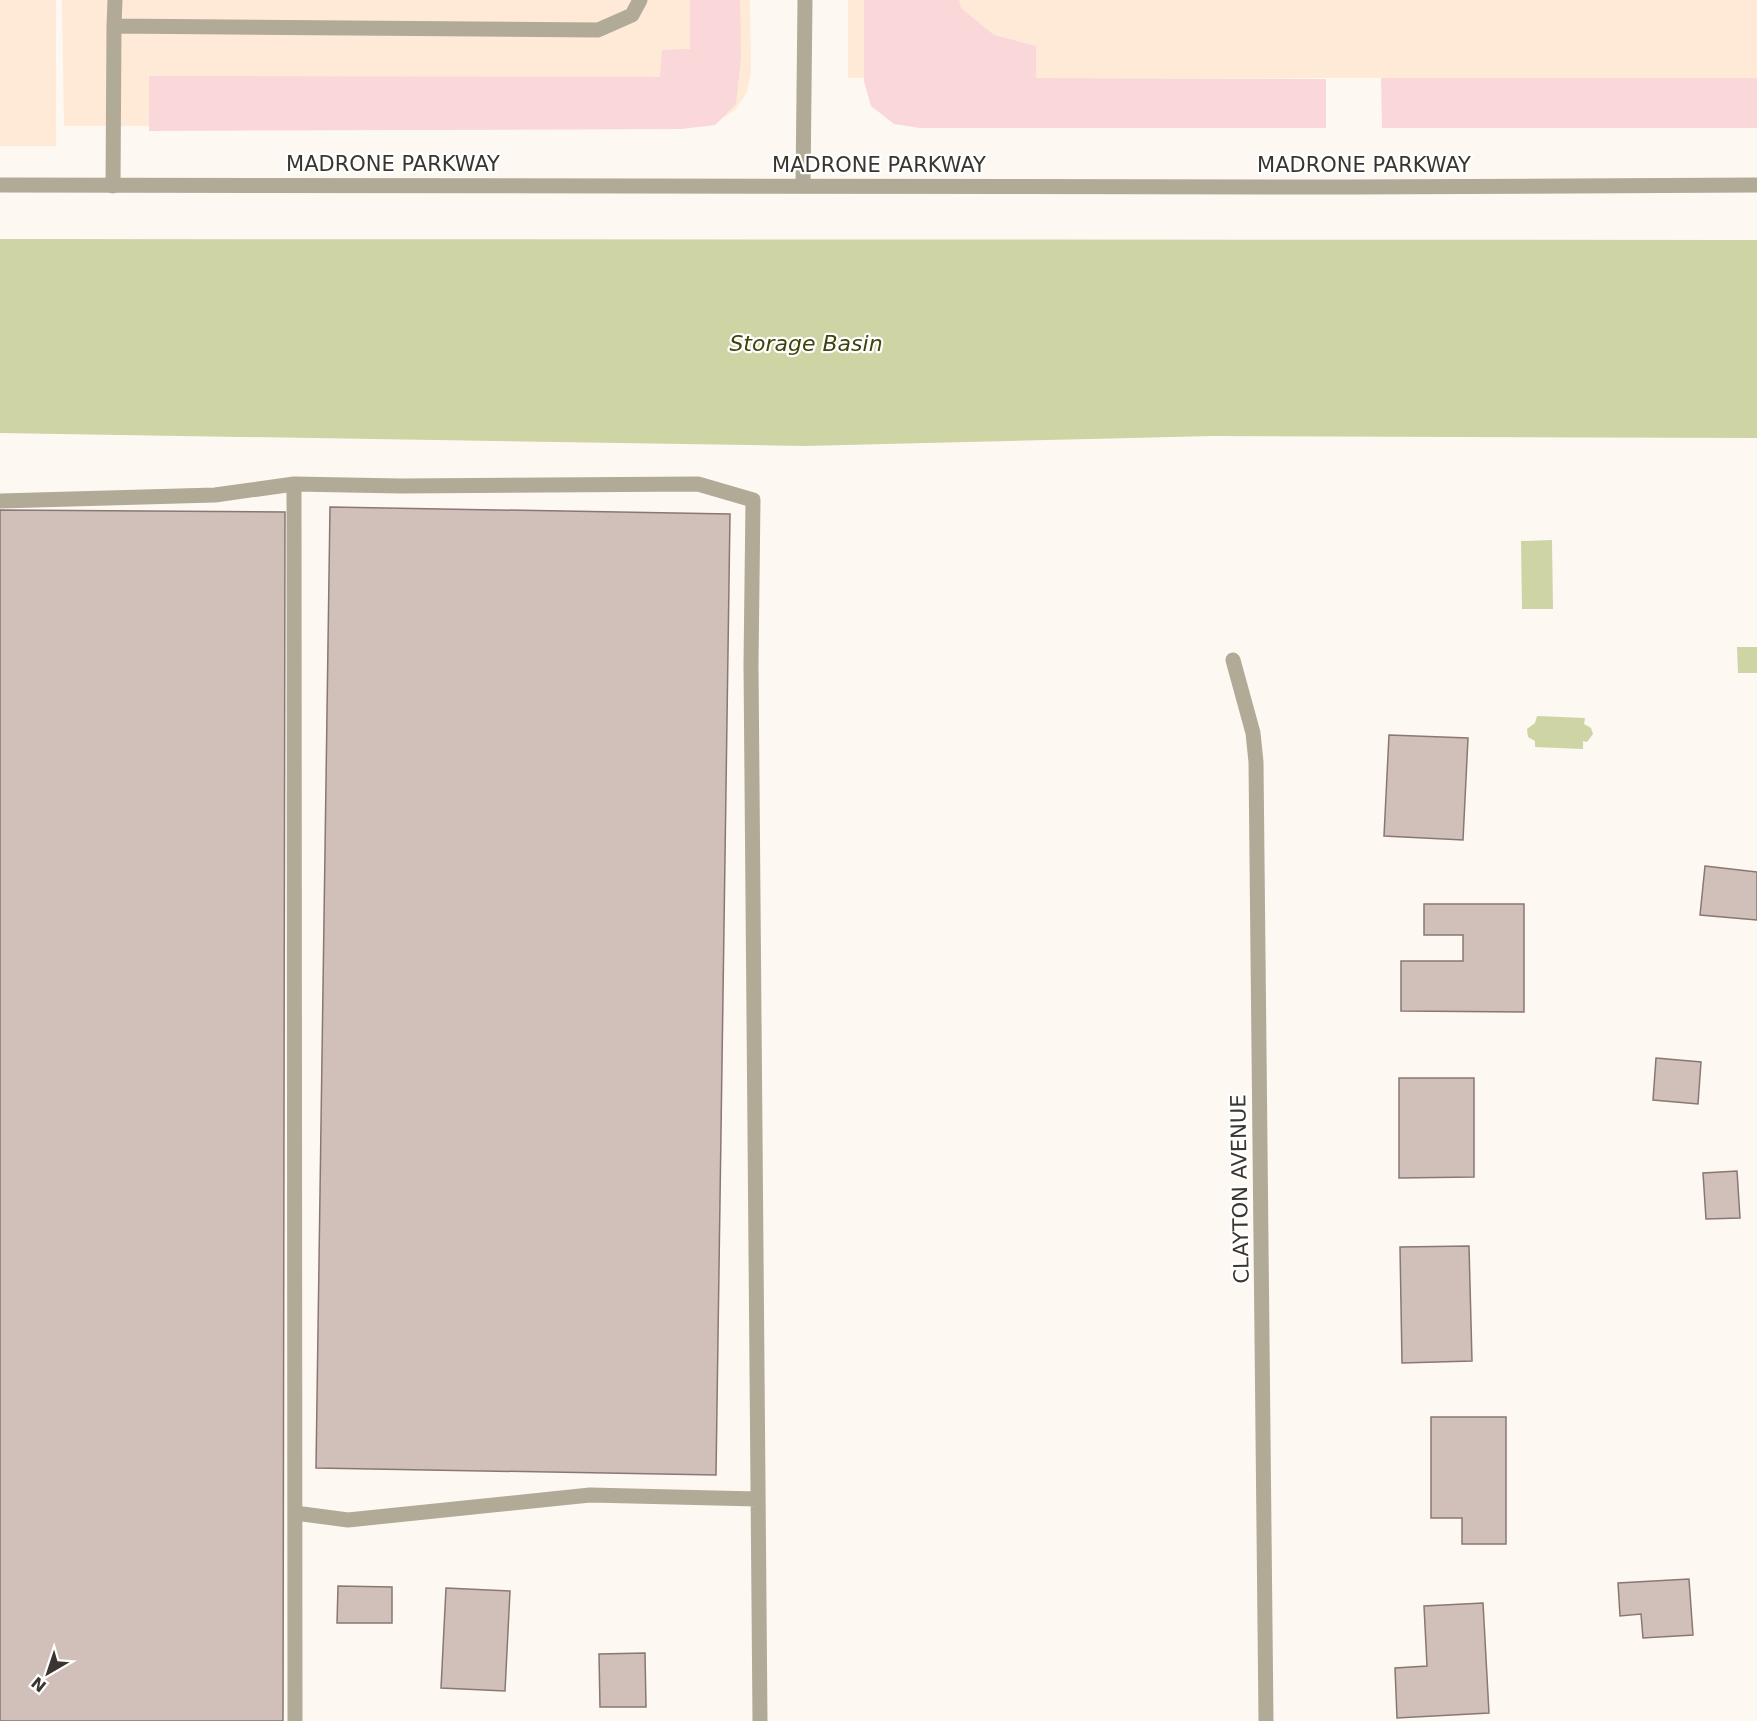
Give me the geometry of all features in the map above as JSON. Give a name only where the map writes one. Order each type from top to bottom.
[{"type":"street","points":[[113,186],[115,0]]},
{"type":"street","points":[[114,26],[598,30],[632,15],[640,0]]},
{"type":"street","points":[[803,186],[805,0]]},
{"type":"street","name":"MADRONE PARKWAY","points":[[0,185],[1757,185]]},
{"type":"street","points":[[0,501],[215,495],[294,484],[401,486],[698,484],[753,500],[751,664],[760,1721]]},
{"type":"street","points":[[294,484],[295,1721]]},
{"type":"street","name":"CLAYTON AVENUE","points":[[1233,660],[1253,733],[1256,762],[1266,1721]]},
{"type":"street","points":[[295,1513],[348,1520],[590,1495],[758,1499]]},
{"type":"shaded area","points":[[0,0],[56,0],[56,146],[0,146]]},
{"type":"shaded area","points":[[62,0],[750,0],[751,72],[747,92],[736,109],[719,121],[702,126],[64,126]]},
{"type":"shaded area","points":[[690,0],[740,0],[741,58],[736,104],[715,125],[681,129],[149,131],[149,76],[660,77],[662,50],[690,49]]},
{"type":"shaded area","points":[[848,0],[1757,0],[1757,78],[848,78]]},
{"type":"shaded area","points":[[864,0],[959,0],[961,8],[994,35],[1036,46],[1036,78],[1326,79],[1326,128],[920,128],[894,124],[871,106],[864,81]]},
{"type":"shaded area","points":[[1381,78],[1757,78],[1757,128],[1382,128]]},
{"type":"water","name":"Storage Basin","points":[[0,239],[1757,240],[1757,438],[1213,436],[805,446],[0,433]]},
{"type":"water","points":[[1552,540],[1553,609],[1522,609],[1521,541]]},
{"type":"water","points":[[1737,647],[1757,647],[1757,673],[1738,673]]},
{"type":"water","points":[[1537,716],[1585,718],[1584,724],[1591,728],[1593,734],[1587,742],[1583,741],[1583,749],[1535,747],[1535,741],[1528,737],[1527,729],[1535,723]]},
{"type":"building","points":[[330,507],[730,514],[716,1475],[316,1468]]},
{"type":"building","points":[[0,510],[285,512],[283,1721],[0,1721]]},
{"type":"building","points":[[1389,735],[1468,738],[1463,840],[1384,836]]},
{"type":"building","points":[[1705,866],[1757,872],[1757,920],[1700,915]]},
{"type":"building","points":[[1424,904],[1524,904],[1524,1012],[1401,1011],[1401,961],[1463,961],[1463,935],[1424,935]]},
{"type":"building","points":[[1656,1058],[1701,1062],[1698,1104],[1653,1100]]},
{"type":"building","points":[[1399,1078],[1474,1078],[1474,1177],[1399,1178]]},
{"type":"building","points":[[1737,1171],[1740,1218],[1706,1219],[1703,1173]]},
{"type":"building","points":[[1469,1246],[1472,1361],[1402,1363],[1400,1247]]},
{"type":"building","points":[[1431,1417],[1506,1417],[1506,1544],[1462,1544],[1462,1518],[1431,1518]]},
{"type":"building","points":[[1689,1579],[1693,1635],[1643,1638],[1641,1614],[1620,1616],[1618,1583]]},
{"type":"building","points":[[338,1586],[392,1587],[392,1623],[337,1623]]},
{"type":"building","points":[[446,1588],[510,1591],[505,1691],[441,1688]]},
{"type":"building","points":[[1483,1603],[1489,1713],[1397,1718],[1395,1668],[1427,1666],[1424,1606]]},
{"type":"building","points":[[645,1653],[646,1707],[600,1707],[599,1654]]}]
